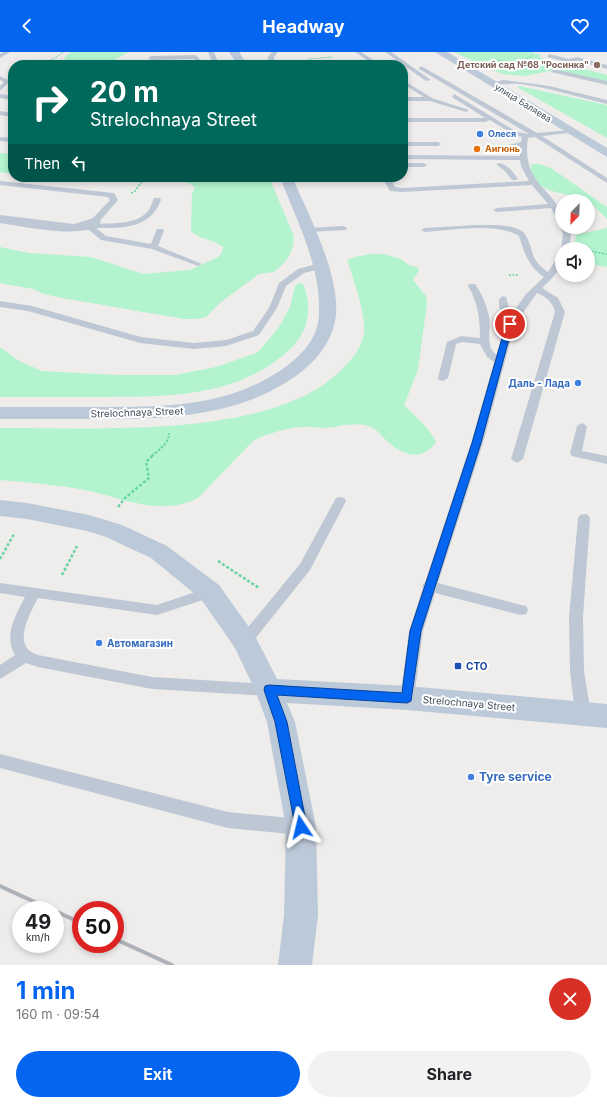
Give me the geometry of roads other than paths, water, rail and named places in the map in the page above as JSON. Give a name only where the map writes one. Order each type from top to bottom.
[{"type":"main road","name":"улица Баляева","points":[[440,52],[568,131],[607,153]]},
{"type":"main road","name":"Strelochnaya Street","points":[[0,413],[147,413],[186,410],[230,401],[276,382],[295,368],[319,343],[326,330],[328,312],[325,286],[320,266],[308,230],[288,182]]},
{"type":"main road","points":[[0,508],[27,511],[89,523],[114,531],[159,552],[210,592],[245,641],[269,690],[281,722],[301,827],[301,915],[295,965]]},
{"type":"main road","name":"Strelochnaya Street","points":[[269,690],[407,698],[595,715]]},
{"type":"street","points":[[0,219],[74,228],[91,224]]},
{"type":"lane","points":[[0,56],[7,52]]},
{"type":"lane","points":[[150,52],[151,58],[196,57],[198,60]]},
{"type":"lane","points":[[358,52],[370,60]]},
{"type":"lane","points":[[388,52],[398,60]]},
{"type":"lane","points":[[549,54],[569,61],[590,54]]},
{"type":"lane","points":[[577,59],[607,67]]},
{"type":"lane","points":[[408,68],[434,84]]},
{"type":"lane","points":[[422,68],[537,135],[606,180]]},
{"type":"lane","points":[[553,71],[607,83]]},
{"type":"lane","points":[[490,83],[502,81],[526,84],[607,102]]},
{"type":"lane","points":[[0,89],[8,83]]},
{"type":"lane","points":[[408,85],[430,99],[490,118]]},
{"type":"lane","points":[[448,93],[525,139]]},
{"type":"lane","points":[[408,99],[430,99]]},
{"type":"lane","points":[[408,114],[470,112]]},
{"type":"lane","points":[[408,120],[485,120],[490,118]]},
{"type":"lane","points":[[439,126],[501,126]]},
{"type":"lane","points":[[511,145],[537,135],[568,131]]},
{"type":"lane","points":[[525,139],[522,158],[534,183],[555,209]]},
{"type":"lane","points":[[408,144],[438,144]]},
{"type":"lane","points":[[408,157],[522,158]]},
{"type":"lane","points":[[500,164],[508,170],[514,179]]},
{"type":"lane","points":[[408,165],[511,164]]},
{"type":"lane","points":[[389,182],[393,189],[402,190],[534,183]]},
{"type":"lane","points":[[0,183],[111,195],[114,200],[91,224]]},
{"type":"lane","points":[[91,224],[135,224],[144,219],[151,212],[156,206],[157,200]]},
{"type":"lane","points":[[497,210],[553,206]]},
{"type":"lane","points":[[91,224],[104,238],[154,247],[198,264]]},
{"type":"lane","points":[[425,230],[491,227],[515,230],[523,236],[532,262],[538,270],[549,277]]},
{"type":"lane","points":[[308,230],[343,228]]},
{"type":"lane","points":[[154,247],[160,231]]},
{"type":"lane","points":[[0,304],[29,308],[140,340],[164,344],[194,346],[226,343],[242,339],[256,332],[273,308],[282,285],[301,272],[320,266]]},
{"type":"lane","points":[[407,698],[416,631],[477,443],[510,324],[555,268]]},
{"type":"lane","points":[[472,286],[477,292],[485,318],[484,341],[490,355],[499,361]]},
{"type":"lane","points":[[517,459],[560,312],[559,307],[550,296],[536,290]]},
{"type":"lane","points":[[503,299],[503,306],[510,324]]},
{"type":"lane","points":[[443,378],[452,342],[461,339],[484,341]]},
{"type":"lane","points":[[582,426],[576,453],[607,460]]},
{"type":"lane","points":[[245,641],[305,567],[340,501]]},
{"type":"lane","points":[[584,518],[576,617],[577,671],[595,715]]},
{"type":"lane","points":[[430,586],[521,610]]},
{"type":"lane","points":[[0,588],[157,610],[210,592]]},
{"type":"lane","points":[[34,592],[17,634],[19,651],[25,656],[38,661],[152,683],[269,690]]},
{"type":"lane","points":[[0,673],[25,656]]},
{"type":"lane","points":[[0,761],[228,820],[301,827]]},
{"type":"railway","points":[[0,886],[32,901]]},
{"type":"railway","points":[[64,915],[72,919]]},
{"type":"railway","points":[[124,943],[172,965]]},
{"type":"place","name":"Детский сад №68 \"Росинка\"","points":[[597,65]]},
{"type":"place","name":"Олеся","points":[[480,134]]},
{"type":"place","name":"Аигюнь","points":[[477,149]]},
{"type":"place","name":"Даль - Лада","points":[[578,383]]},
{"type":"place","name":"Автомагазин","points":[[99,643]]},
{"type":"place","name":"СТО","points":[[458,666]]},
{"type":"place","name":"Tyre service","points":[[471,777]]}]
